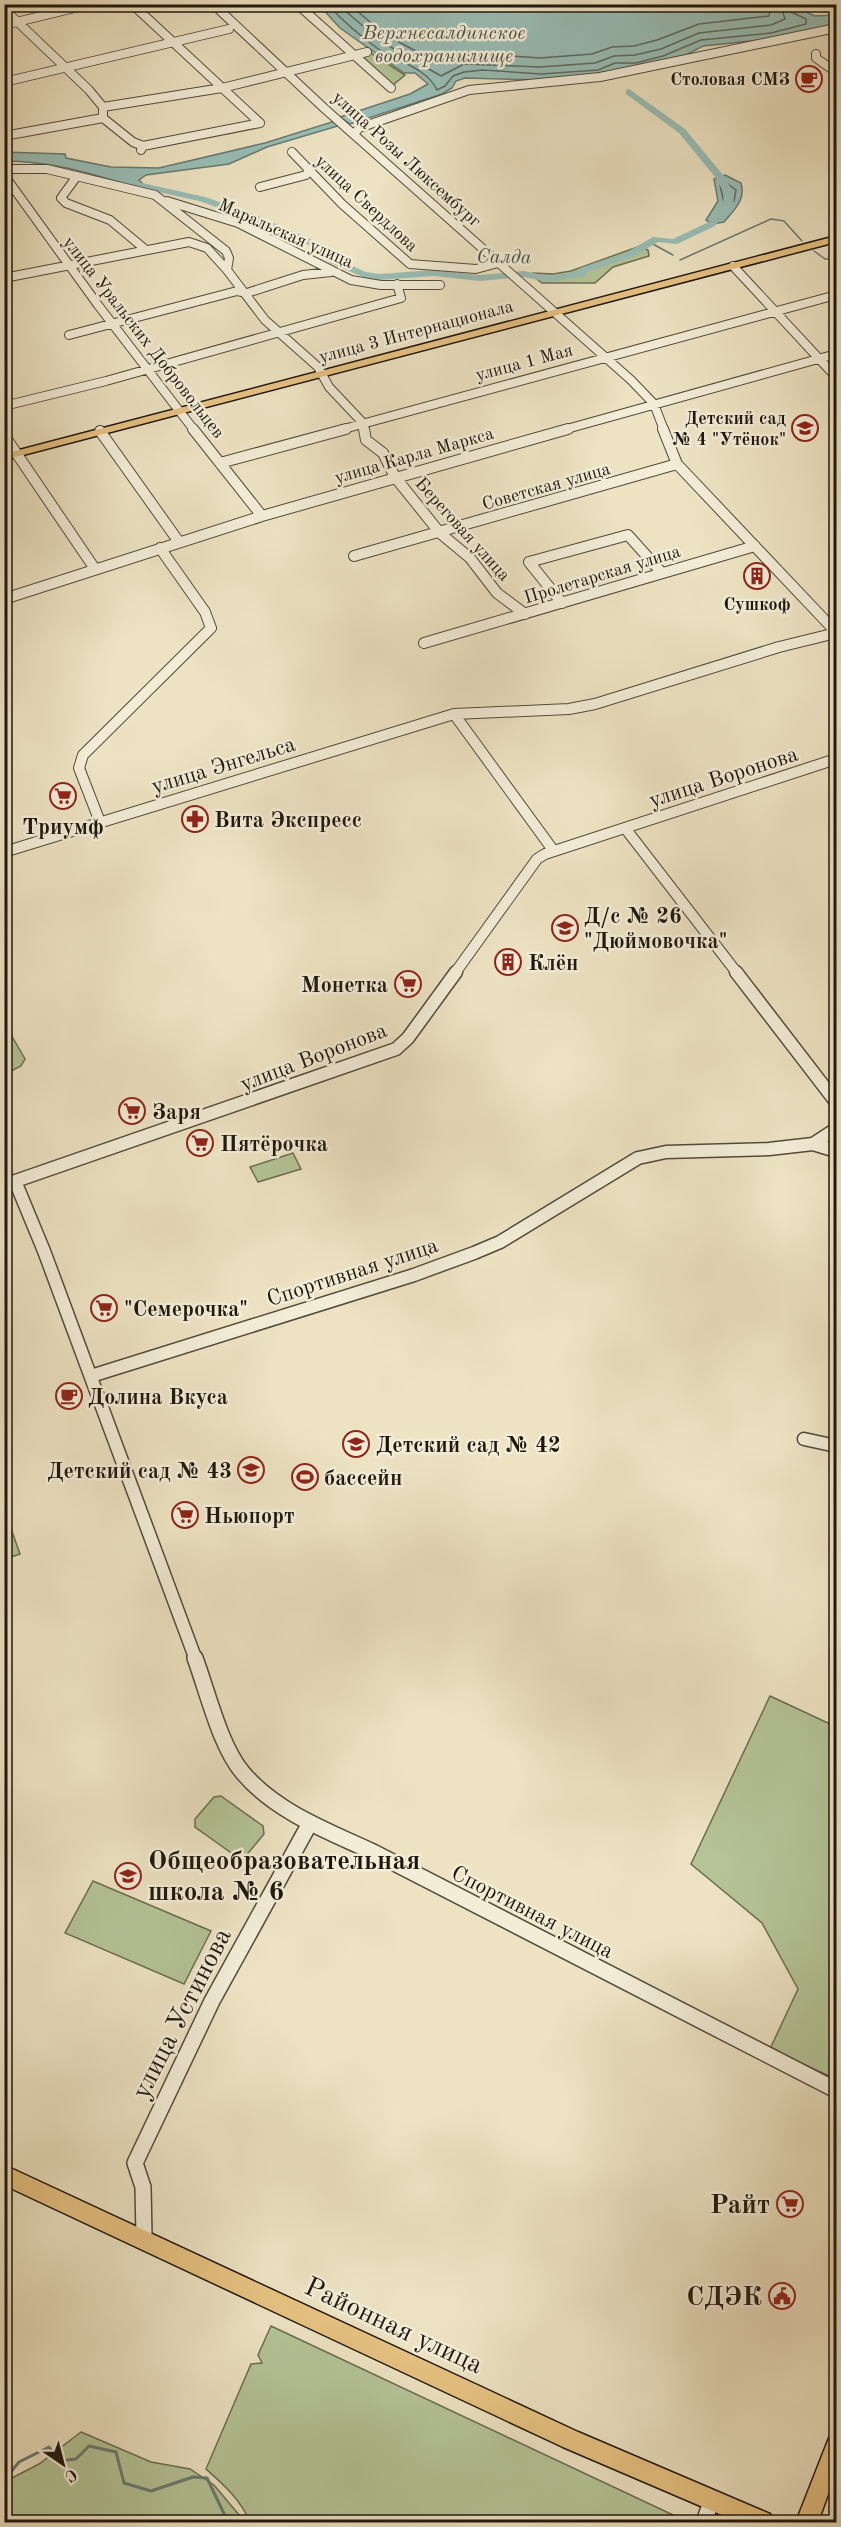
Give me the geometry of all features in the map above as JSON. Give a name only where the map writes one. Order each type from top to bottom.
[{"type":"main road","name":"улица 3 Интернационала","points":[[4,457],[837,239]]},
{"type":"main road","name":"Районная улица","points":[[4,2175],[144,2236],[390,2356],[762,2523]]},
{"type":"main road","points":[[807,2523],[837,2445]]},
{"type":"street","points":[[4,25],[91,4]]},
{"type":"street","points":[[4,136],[103,118],[142,148],[260,123],[171,43],[132,4]]},
{"type":"street","name":"улица Розы Люксембург","points":[[213,4],[525,288],[557,312],[654,404],[677,464],[835,628]]},
{"type":"street","points":[[297,4],[391,88]]},
{"type":"street","points":[[4,9],[103,107],[103,118]]},
{"type":"street","points":[[352,130],[468,90],[600,77],[837,28]]},
{"type":"street","points":[[4,82],[229,29]]},
{"type":"street","points":[[103,107],[222,88],[367,52]]},
{"type":"street","points":[[816,54],[816,58],[837,72]]},
{"type":"street","name":"улица Свердлова","points":[[291,152],[342,204],[410,264],[476,269],[498,263]]},
{"type":"street","name":"Береговая улица","points":[[4,169],[33,166],[158,198],[226,251],[229,258],[227,270]]},
{"type":"street","points":[[260,187],[306,175],[309,171]]},
{"type":"street","name":"улица Уральских Добровольцев","points":[[4,175],[145,369],[262,516]]},
{"type":"street","points":[[77,176],[61,198],[66,203],[113,220],[130,232],[146,250]]},
{"type":"street","name":"Маральская улица","points":[[158,198],[238,223],[332,272],[351,279],[381,285],[440,285]]},
{"type":"street","name":"Береговая улица","points":[[4,278],[146,250],[197,243],[207,248],[233,280],[247,293],[265,320],[318,367],[320,374],[348,409],[363,423],[366,440],[383,453],[395,477],[440,533],[470,558],[497,593],[525,614]]},
{"type":"street","points":[[733,266],[837,377]]},
{"type":"street","points":[[69,335],[237,291],[247,293],[266,285],[303,275],[332,272]]},
{"type":"street","points":[[4,406],[280,334],[401,298],[397,284]]},
{"type":"street","name":"улица 1 Мая","points":[[220,463],[837,295]]},
{"type":"street","name":"улица Карла Маркса","points":[[4,598],[262,516],[395,477],[837,354]]},
{"type":"street","points":[[100,431],[179,542]]},
{"type":"street","points":[[4,435],[95,569]]},
{"type":"street","name":"Советская улица","points":[[354,556],[677,464]]},
{"type":"street","points":[[562,603],[529,562],[628,535],[662,573]]},
{"type":"street","name":"Пролетарская улица","points":[[424,643],[755,546]]},
{"type":"street","points":[[100,822],[79,768],[82,755],[211,628],[205,612],[160,548]]},
{"type":"street","name":"улица Энгельса","points":[[4,852],[454,714],[569,709],[586,706],[835,628]]},
{"type":"street","points":[[454,714],[501,782],[553,850]]},
{"type":"street","name":"улица Воронова","points":[[10,1183],[313,1080],[396,1049],[408,1038],[537,859],[553,850],[837,759]]},
{"type":"street","points":[[625,828],[837,1101]]},
{"type":"street","points":[[818,1142],[837,1129]]},
{"type":"street","name":"Спортивная улица","points":[[91,1376],[414,1275],[474,1253],[500,1242],[611,1172],[638,1158],[666,1152],[769,1149],[837,1138]]},
{"type":"street","points":[[818,1142],[837,1151]]},
{"type":"street","name":"Спортивная улица","points":[[10,1183],[91,1376],[226,1743],[242,1772],[262,1792],[310,1823],[373,1852],[837,2090]]},
{"type":"street","points":[[804,1439],[837,1446]]},
{"type":"street","name":"улица Устинова","points":[[144,2236],[143,2187],[135,2163],[213,2001],[310,1823]]},
{"type":"street","points":[[704,2523],[711,2502]]},
{"type":"green space","points":[[371,53],[405,75],[393,85],[361,56]]},
{"type":"green space","points":[[640,246],[648,250],[649,256],[613,267],[595,283],[542,283],[533,276],[533,273],[553,274],[571,271]]},
{"type":"green space","points":[[4,1031],[10,1033],[25,1059],[21,1066],[5,1074]]},
{"type":"green space","points":[[293,1153],[301,1169],[258,1182],[250,1167]]},
{"type":"green space","points":[[4,1509],[20,1554],[5,1559],[4,1559]]},
{"type":"green space","points":[[770,1696],[830,1724],[836,1715],[836,2079],[770,2049],[798,1989],[762,1923],[691,1864]]},
{"type":"green space","points":[[221,1796],[263,1826],[264,1834],[245,1857],[237,1857],[195,1827],[195,1819],[214,1797]]},
{"type":"green space","points":[[93,1881],[211,1931],[184,1984],[65,1933]]},
{"type":"green space","points":[[271,2326],[688,2522],[250,2522],[237,2500],[206,2469],[251,2364],[262,2363],[258,2355]]},
{"type":"green space","points":[[81,2432],[151,2462],[190,2469],[214,2485],[245,2522],[5,2522],[5,2473],[10,2479],[39,2464]]},
{"type":"water","name":"Верхнесалдинское водохранилище","points":[[790,4],[815,16],[836,15],[836,24],[770,39],[703,46],[686,55],[604,73],[541,80],[465,78],[456,81],[452,88],[442,94],[350,124],[340,117],[410,94],[428,84],[415,73],[404,73],[340,28],[319,5]]},
{"type":"water","points":[[335,121],[341,125],[267,147],[229,164],[146,175],[139,180],[143,184],[136,187],[56,166],[5,161],[4,152],[65,154],[66,158],[111,167],[159,168],[265,143]]},
{"type":"water","points":[[725,175],[741,183],[742,195],[724,222],[712,224],[706,220],[718,201],[714,179]]},
{"type":"waterway","name":"Салда","points":[[123,178],[139,185],[202,199],[248,215],[319,246],[333,261],[363,274],[379,277],[434,273],[480,278],[524,274],[548,279],[562,275],[582,274],[583,270],[630,254],[656,239],[674,242],[712,224],[728,204],[729,193],[719,176],[682,131],[629,92]]},
{"type":"waterway","points":[[680,260],[771,219],[784,221],[802,241]]},
{"type":"waterway","points":[[651,243],[673,255]]},
{"type":"waterway","points":[[814,251],[825,259],[836,259]]},
{"type":"waterway","points":[[4,2473],[9,2474],[19,2462],[49,2447],[59,2461],[76,2459],[89,2446],[116,2452],[124,2483],[151,2491],[193,2477],[207,2478],[228,2522]]},
{"type":"place","name":"Столовая СМЗ","points":[[809,79]]},
{"type":"place","name":"Детский сад № 4 \"Утёнок\"","points":[[805,428]]},
{"type":"place","name":"Сушкоф","points":[[757,576]]},
{"type":"place","name":"Триумф","points":[[63,796]]},
{"type":"place","name":"Вита Экспресс","points":[[195,819]]},
{"type":"place","name":"Д/с № 26 \"Дюймовочка\"","points":[[565,928]]},
{"type":"place","name":"Клён","points":[[508,962]]},
{"type":"place","name":"Монетка","points":[[408,984]]},
{"type":"place","name":"Заря","points":[[132,1111]]},
{"type":"place","name":"Пятёрочка","points":[[200,1143]]},
{"type":"place","name":"\"Семерочка\"","points":[[104,1308]]},
{"type":"place","name":"Долина Вкуса","points":[[69,1396]]},
{"type":"place","name":"Детский сад № 42","points":[[356,1444]]},
{"type":"place","name":"Детский сад № 43","points":[[251,1470]]},
{"type":"place","name":"бассейн","points":[[305,1477]]},
{"type":"place","name":"Ньюпорт","points":[[185,1515]]},
{"type":"place","name":"Общеобразовательная школа № 6","points":[[128,1876]]},
{"type":"place","name":"Райт","points":[[790,2204]]},
{"type":"place","name":"СДЭК","points":[[782,2296]]}]
